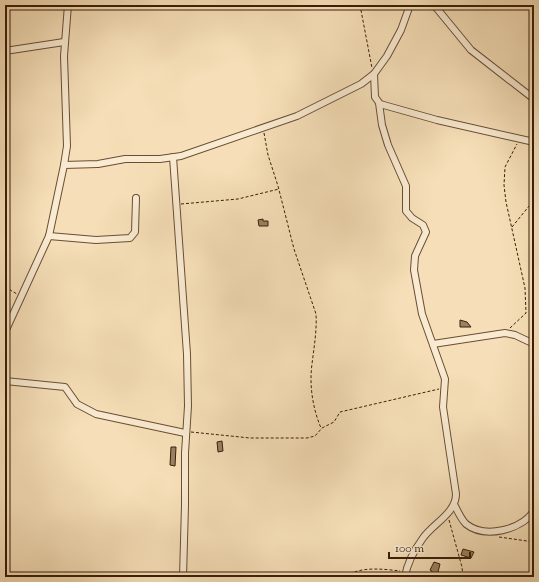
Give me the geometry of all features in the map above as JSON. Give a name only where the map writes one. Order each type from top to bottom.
[{"type":"street","points":[[5,332],[49,236],[64,165],[67,146],[64,42],[68,5]]},
{"type":"street","points":[[64,165],[98,164],[125,159],[173,157],[190,154],[205,146],[315,108],[361,84],[374,74],[395,42],[410,5]]},
{"type":"street","points":[[434,5],[471,50],[534,99]]},
{"type":"street","points":[[5,51],[64,42]]},
{"type":"street","points":[[374,74],[374,97],[379,103],[382,125],[388,145],[406,186],[406,211],[412,218],[423,225],[426,232],[415,256],[414,270],[422,314],[444,374],[445,387],[443,407],[455,484],[454,506],[465,523],[470,527],[484,530],[504,530],[518,526],[526,521],[534,511]]},
{"type":"street","points":[[379,103],[437,120],[534,142]]},
{"type":"street","points":[[173,157],[187,354],[188,406],[186,432],[183,577]]},
{"type":"street","points":[[49,236],[81,239],[130,238],[135,232],[136,198]]},
{"type":"street","points":[[433,344],[505,333],[515,335],[534,344]]},
{"type":"street","points":[[5,380],[66,387],[77,404],[96,414],[186,432]]},
{"type":"street","points":[[405,574],[423,538],[454,506]]},
{"type":"path","points":[[360,5],[366,43],[374,74]]},
{"type":"path","points":[[262,127],[268,155],[279,189],[294,249],[316,314],[317,324],[312,366],[312,396],[317,420],[321,428]]},
{"type":"path","points":[[505,333],[526,313],[525,288],[506,202],[504,175],[505,167],[520,138]]},
{"type":"path","points":[[176,204],[238,199],[279,189]]},
{"type":"path","points":[[512,227],[534,200]]},
{"type":"path","points":[[5,287],[21,296]]},
{"type":"path","points":[[186,432],[250,438],[303,438],[315,436],[321,428],[334,422],[340,412],[445,387]]},
{"type":"path","points":[[447,513],[462,567],[463,577]]},
{"type":"path","points":[[494,535],[534,542]]},
{"type":"path","points":[[346,577],[363,571],[387,569],[405,574]]},
{"type":"building","points":[[263,219],[263,221],[268,221],[268,226],[259,226],[258,220]]},
{"type":"building","points":[[460,320],[467,322],[471,327],[460,327]]},
{"type":"building","points":[[222,441],[223,451],[218,452],[217,442]]},
{"type":"building","points":[[171,447],[176,447],[175,466],[170,465]]},
{"type":"building","points":[[463,549],[474,552],[471,558],[461,555]]},
{"type":"building","points":[[434,562],[440,564],[438,572],[440,573],[439,577],[431,575],[432,571],[430,570]]}]
